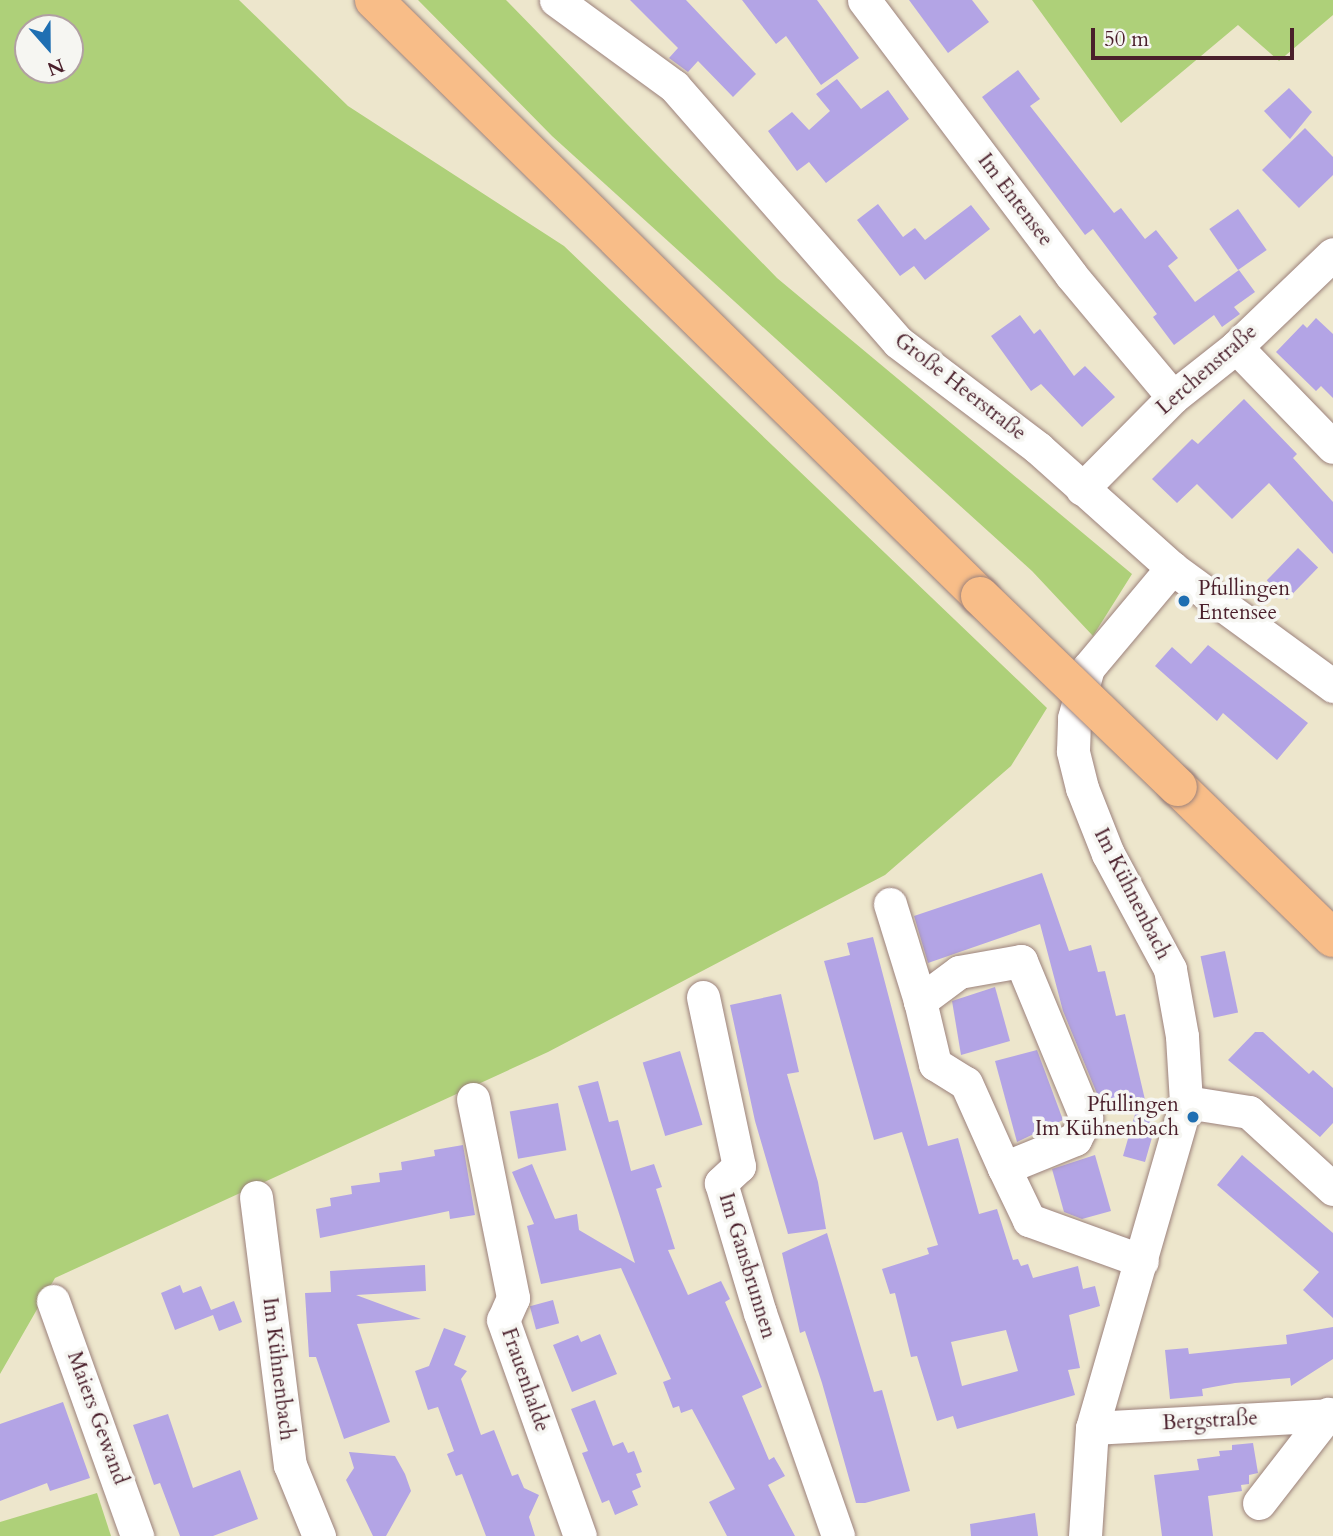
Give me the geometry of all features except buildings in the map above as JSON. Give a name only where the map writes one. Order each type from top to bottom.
[{"type":"main road","points":[[374,0],[980,596],[1333,938]]},
{"type":"street","name":"Große Heerstraße","points":[[556,0],[674,86],[898,342],[1038,447],[1172,568],[1333,686]]},
{"type":"street","name":"Im Entensee","points":[[863,0],[1071,275],[1172,397]]},
{"type":"street","name":"Lerchenstraße","points":[[1082,489],[1172,397],[1236,347],[1333,254]]},
{"type":"street","points":[[1236,347],[1333,447]]},
{"type":"street","name":"Im Kühnenbach","points":[[1085,1536],[1091,1428],[1142,1261],[1186,1102],[1182,1036],[1170,969],[1108,854],[1082,788],[1073,751],[1074,718],[1088,667],[1172,568]]},
{"type":"street","points":[[890,904],[920,1001],[935,1064],[966,1083],[1029,1220],[1142,1261]]},
{"type":"street","points":[[920,1001],[959,972],[1021,961],[1086,1118],[1075,1139],[1004,1168]]},
{"type":"street","name":"Im Gansbrunnen","points":[[703,997],[739,1166],[721,1183],[760,1313],[838,1536]]},
{"type":"street","name":"Frauenhalde","points":[[473,1098],[513,1298],[503,1320],[580,1536]]},
{"type":"street","points":[[1186,1102],[1249,1112],[1333,1189]]},
{"type":"street","name":"Im Kühnenbach","points":[[256,1197],[290,1465],[319,1536]]},
{"type":"street","name":"Maiers Gewand","points":[[53,1301],[137,1536]]},
{"type":"street","name":"Bergstraße","points":[[1091,1428],[1330,1415]]},
{"type":"street","name":"Bergstraße","points":[[1259,1503],[1330,1415]]},
{"type":"green space","points":[[0,0],[239,0],[348,106],[564,246],[1047,708],[1011,766],[885,875],[548,1052],[55,1278],[0,1374]]},
{"type":"green space","points":[[418,0],[506,0],[777,278],[1132,574],[1093,636],[1032,571],[552,136]]},
{"type":"green space","points":[[1032,0],[1333,0],[1333,15],[1279,61],[1238,25],[1121,123]]},
{"type":"green space","points":[[97,1493],[111,1536],[0,1536],[0,1522]]},
{"type":"place","name":"Pfullingen Entensee","points":[[1184,601]]},
{"type":"place","name":"Pfullingen Im Kühnenbach","points":[[1193,1117]]}]
